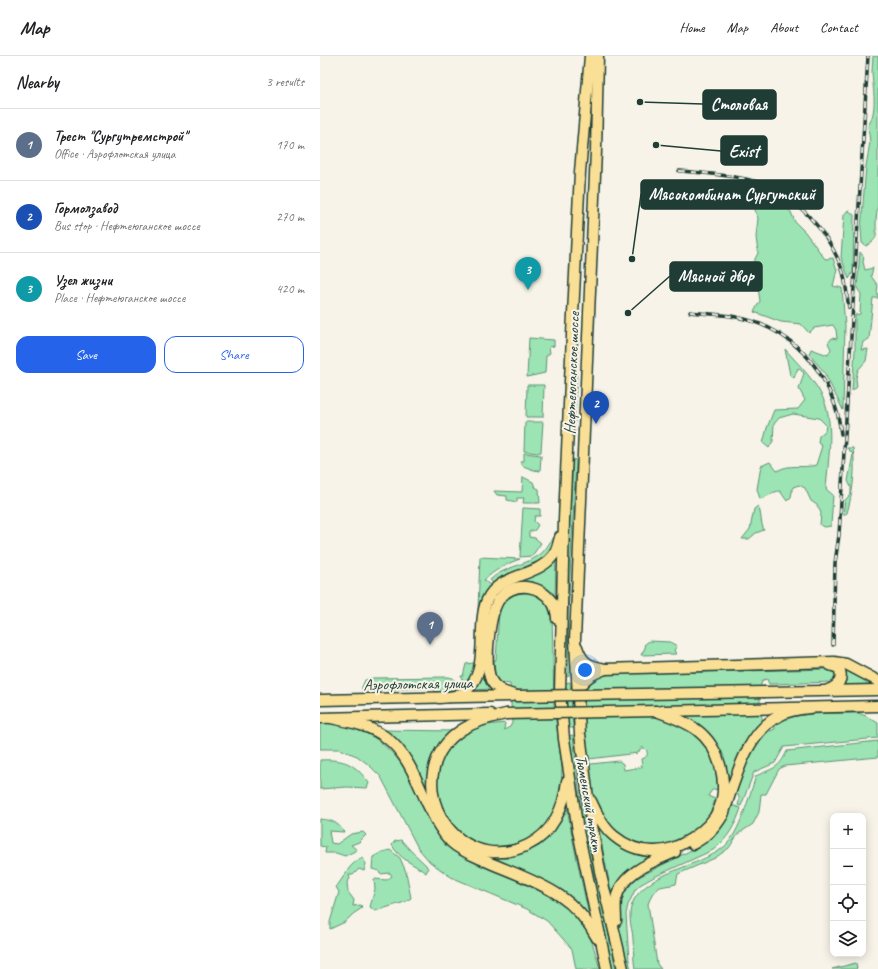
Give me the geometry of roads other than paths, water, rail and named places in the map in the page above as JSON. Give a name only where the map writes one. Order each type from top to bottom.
[{"type":"main road","name":"Нефтеюганское шоссе","points":[[560,641],[580,172],[590,56]]},
{"type":"main road","name":"Нефтеюганское шоссе","points":[[577,691],[575,640],[596,150],[598,56]]},
{"type":"main road","points":[[439,698],[456,696],[463,693],[478,675],[481,656],[484,610],[492,591],[500,584],[544,564],[552,557],[558,546],[564,520]]},
{"type":"main road","points":[[506,694],[495,686],[491,680],[488,658],[494,610],[501,597],[514,588],[526,586],[539,590],[545,594],[553,603],[557,617],[560,641]]},
{"type":"main road","points":[[575,640],[580,656],[586,663],[605,669],[834,662],[846,664],[878,681]]},
{"type":"main road","name":"Тюменский тракт","points":[[560,641],[560,701],[568,769],[578,831],[607,969]]},
{"type":"main road","points":[[818,663],[833,665],[839,668],[842,674],[838,685],[827,691]]},
{"type":"main road","points":[[577,691],[588,677],[605,669]]},
{"type":"main road","name":"Аэрофлотская улица","points":[[320,700],[439,698],[506,694],[517,696],[878,690]]},
{"type":"main road","name":"Тюменский тракт","points":[[577,691],[584,772],[590,814],[600,871],[623,969]]},
{"type":"main road","points":[[568,769],[564,797],[560,810],[550,827],[536,841],[515,850],[495,852],[472,846],[456,836],[444,824],[433,797],[433,776],[439,757],[449,741],[464,729],[483,720],[506,714],[878,706]]},
{"type":"main road","points":[[584,772],[590,799],[595,810],[605,826],[619,840],[640,849],[652,851],[664,850],[690,840],[710,823],[724,802],[748,747],[763,727],[781,714],[810,708]]},
{"type":"main road","points":[[615,935],[616,898],[626,880],[634,872],[641,868],[707,836],[720,820],[724,802],[724,782],[714,749],[706,738],[697,730],[682,721],[656,711]]},
{"type":"main road","name":"Аэрофлотская улица","points":[[320,718],[506,714]]},
{"type":"main road","points":[[331,718],[355,723],[376,731],[388,739],[397,748],[409,766],[437,824],[450,841],[458,848],[470,854],[544,886],[563,897],[573,905],[589,923],[599,940],[605,957]]},
{"type":"railway","points":[[833,645],[835,563],[839,535],[868,56]]},
{"type":"railway","points":[[679,171],[707,173],[754,181],[769,187],[797,205],[820,229],[837,257],[844,276],[849,308]]},
{"type":"railway","points":[[690,312],[730,316],[754,322],[771,329],[787,339],[812,363],[822,378],[831,394],[837,412],[841,434]]},
{"type":"place","name":"Столовая","points":[[640,102]]},
{"type":"place","name":"Exist","points":[[656,145]]},
{"type":"place","name":"Мясокомбинат Сургутский","points":[[632,259]]},
{"type":"place","name":"Узел жизни","points":[[528,290]]},
{"type":"place","name":"Мясной двор","points":[[628,313]]},
{"type":"place","name":"Гормолзавод","points":[[596,424]]},
{"type":"place","name":"Трест \"Сургутремстрой\"","points":[[430,645]]}]
